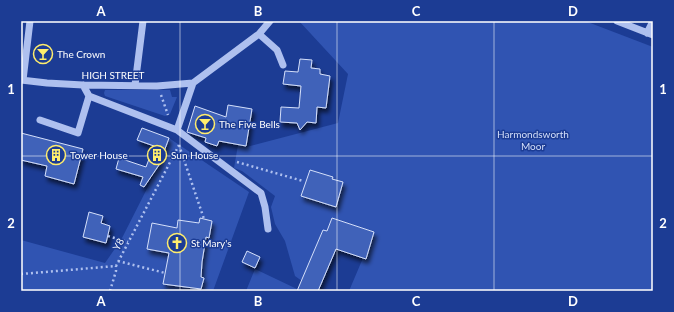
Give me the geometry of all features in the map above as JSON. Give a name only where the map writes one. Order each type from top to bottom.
[{"type":"street","points":[[22,80],[30,21]]},
{"type":"street","points":[[135,85],[143,21]]},
{"type":"street","points":[[175,129],[193,84],[259,34],[270,21]]},
{"type":"street","points":[[617,21],[650,34],[653,21]]},
{"type":"street","points":[[259,34],[277,50],[283,65]]},
{"type":"street","name":"HIGH STREET","points":[[22,80],[83,85],[157,86],[193,84]]},
{"type":"street","points":[[83,85],[89,96],[175,129],[261,193],[265,207],[268,229]]},
{"type":"street","points":[[40,120],[78,133],[89,96]]},
{"type":"path","points":[[157,86],[175,129]]},
{"type":"path","name":"Y8","points":[[21,274],[116,266],[179,145],[204,219]]},
{"type":"path","points":[[235,161],[303,181]]},
{"type":"path","points":[[108,236],[128,242]]},
{"type":"path","points":[[118,261],[165,273]]},
{"type":"path","points":[[110,291],[116,266]]},
{"type":"green space","name":"Harmondsworth Moor","points":[[299,21],[585,21],[653,47],[653,291],[349,291],[363,258],[366,259],[374,232],[332,218],[327,231],[323,230],[302,281],[295,276],[285,241],[275,224],[271,207],[275,196],[242,171],[234,168],[238,145],[246,147],[338,123],[348,74]]},
{"type":"green space","points":[[105,90],[170,90],[172,97],[177,97],[170,114],[165,116],[105,96]]},
{"type":"green space","points":[[169,138],[249,192],[213,291],[21,291],[21,240],[105,263],[121,240],[159,165]]},
{"type":"green space","points":[[255,269],[297,289],[296,291],[246,291]]},
{"type":"building","points":[[300,59],[312,60],[311,68],[320,69],[320,74],[330,76],[326,108],[317,107],[316,123],[307,122],[300,130],[297,123],[280,122],[281,107],[299,108],[301,86],[283,84],[285,71],[298,72]]},
{"type":"building","points":[[228,105],[252,109],[246,146],[219,141],[217,146],[205,142],[206,138],[187,132],[195,106],[226,117]]},
{"type":"building","points":[[142,128],[169,138],[159,165],[144,187],[140,185],[143,177],[116,169],[119,158],[146,167],[154,146],[137,140]]},
{"type":"building","name":"Tower House","points":[[21,133],[83,149],[74,184],[45,176],[47,166],[21,160]]},
{"type":"building","points":[[310,170],[333,177],[332,179],[343,182],[336,207],[301,196]]},
{"type":"building","points":[[89,212],[103,216],[101,223],[110,226],[106,243],[83,237]]},
{"type":"building","name":"St Mary's","points":[[200,218],[212,221],[209,238],[206,237],[201,277],[204,278],[201,289],[163,284],[169,253],[147,249],[152,223],[177,228],[178,220],[199,223]]},
{"type":"building","points":[[332,218],[374,232],[366,259],[336,249],[318,291],[297,291],[323,230],[327,231]]},
{"type":"building","points":[[247,251],[260,257],[255,268],[242,262]]},
{"type":"place","name":"The Crown","points":[[43,54]]},
{"type":"place","name":"The Five Bells","points":[[205,124]]},
{"type":"place","name":"Tower House","points":[[56,155]]},
{"type":"place","name":"Sun House","points":[[157,155]]},
{"type":"place","name":"St Mary's","points":[[177,243]]}]
